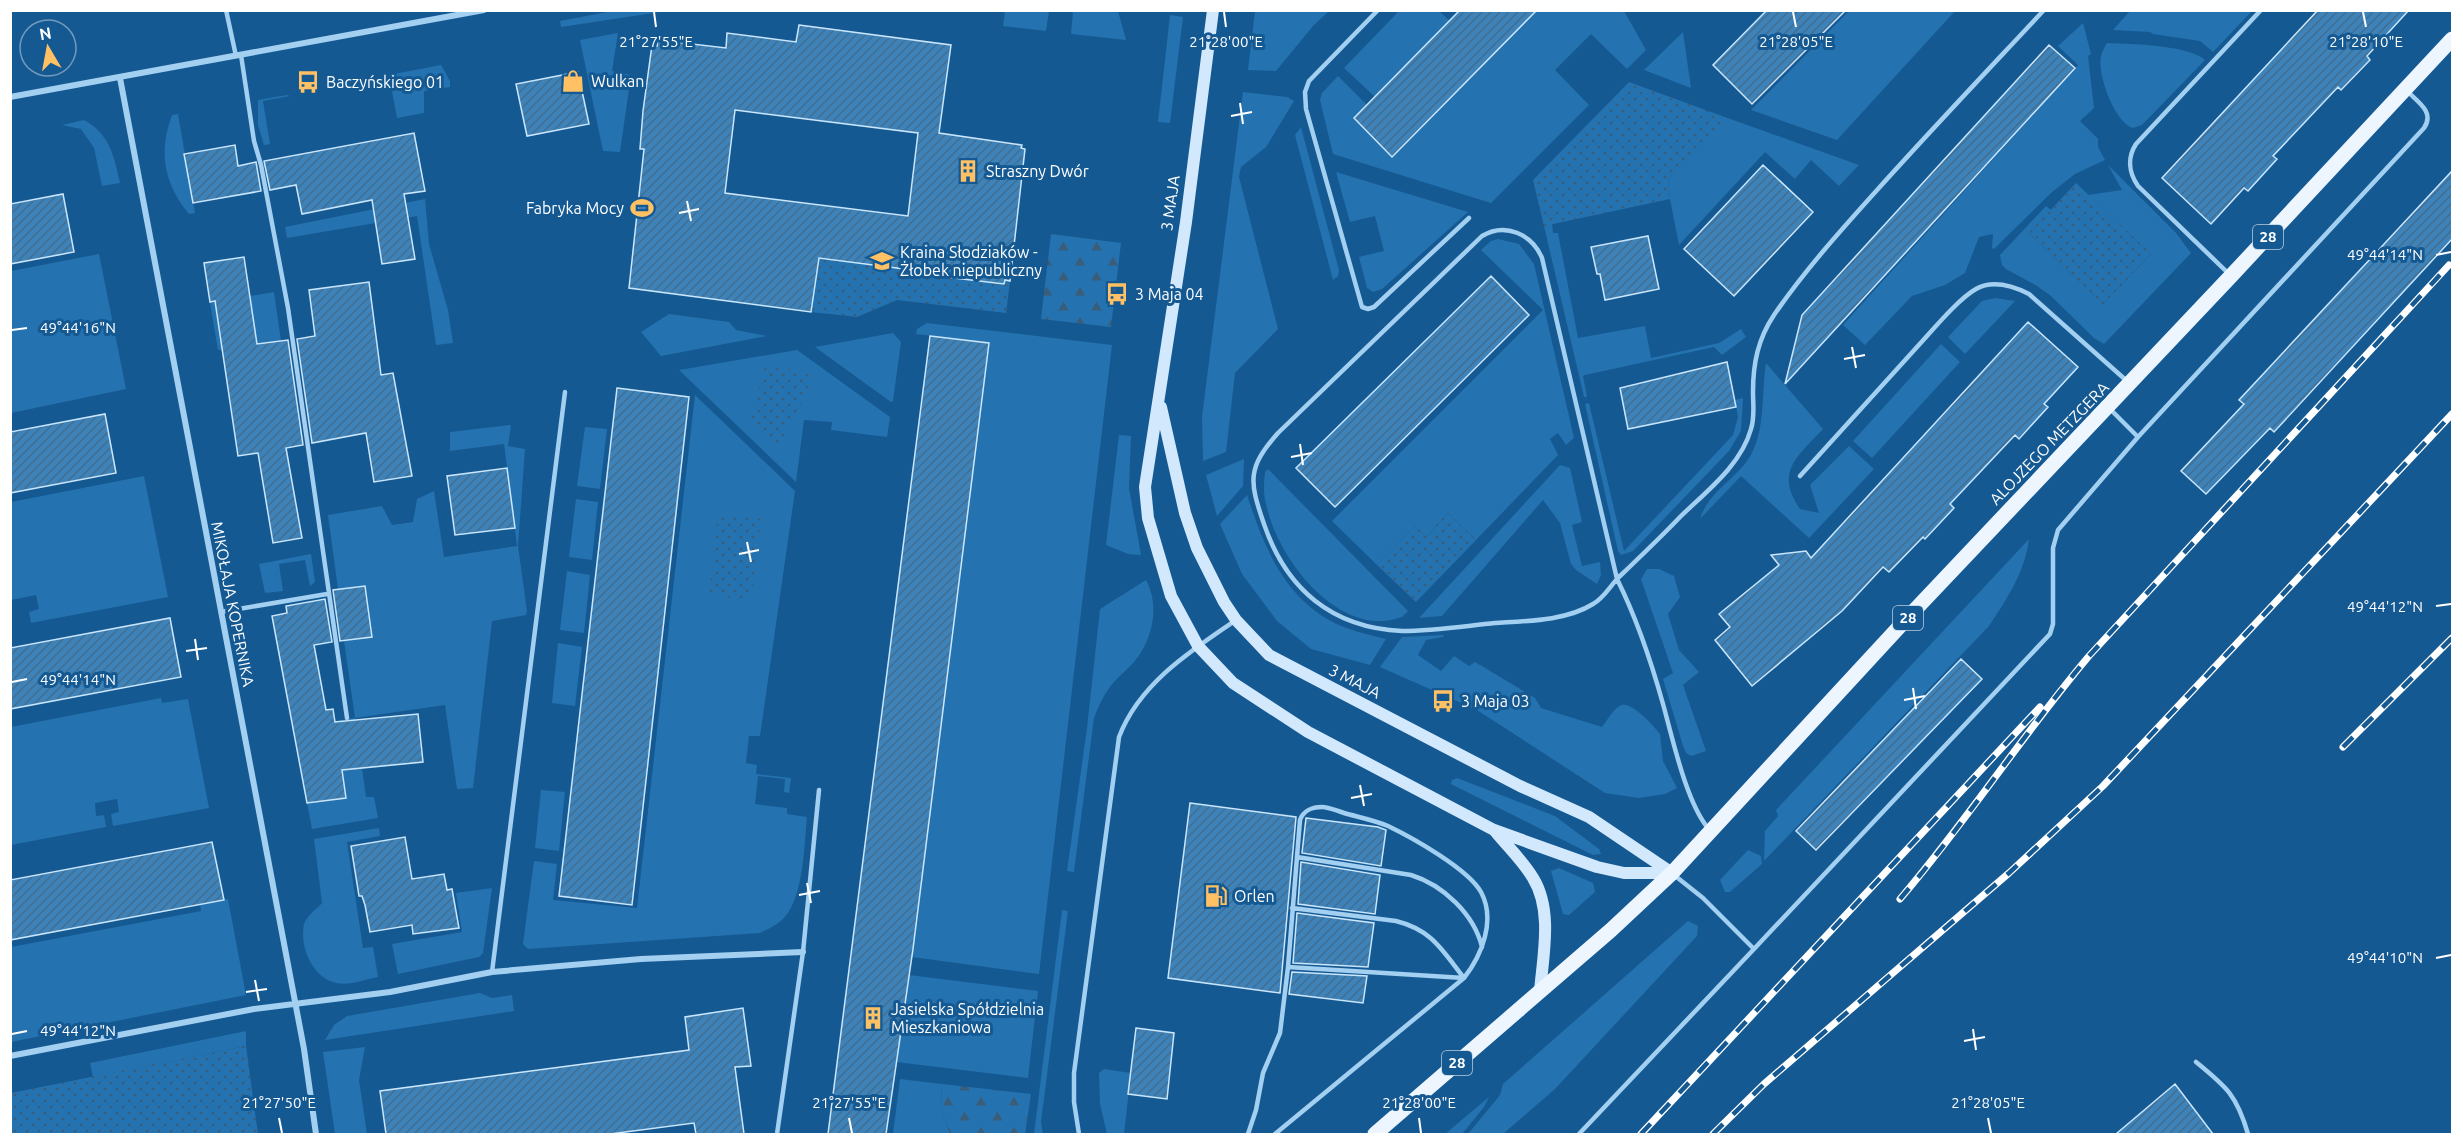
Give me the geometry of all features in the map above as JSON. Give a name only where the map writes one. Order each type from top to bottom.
[{"type":"main road","name":"ALOJZEGO METZGERA","points":[[1672,873],[2452,39]]},
{"type":"main road","name":"28","points":[[1374,1134],[1672,873]]},
{"type":"street","points":[[10,97],[484,10]]},
{"type":"street","name":"3 MAJA","points":[[1213,10],[1186,222],[1145,487],[1148,518],[1171,596],[1198,646],[1219,671],[1255,699],[1308,732],[1494,830],[1611,871],[1637,874],[1672,873]]},
{"type":"street","name":"MIKOŁAJA KOPERNIKA","points":[[120,78],[304,1049],[316,1134]]},
{"type":"street","name":"3 MAJA","points":[[1159,400],[1191,531],[1211,578],[1236,620],[1256,643],[1280,662],[1520,786],[1589,817],[1672,873]]},
{"type":"street","name":"3 MAJA","points":[[1494,830],[1527,869],[1539,890],[1544,930],[1540,991]]},
{"type":"street","points":[[10,1056],[254,1009],[390,992],[492,972],[660,957],[803,952]]},
{"type":"lane","points":[[226,10],[261,165],[288,308],[346,718]]},
{"type":"lane","points":[[1378,10],[1309,81],[1305,92],[1306,109],[1362,307],[1368,309],[1374,307],[1469,218]]},
{"type":"lane","points":[[1710,830],[1699,814],[1690,791],[1672,740],[1641,633],[1617,579],[1542,258],[1535,244],[1511,231],[1496,230],[1482,236],[1278,433],[1256,462],[1253,485],[1258,506],[1265,529],[1289,574],[1318,604],[1350,622],[1403,631],[1544,618],[1574,613],[1593,604],[1617,579],[1648,551],[1719,479],[1741,451],[1753,419],[1754,368],[1761,338],[1802,277],[1890,175],[2044,10]]},
{"type":"lane","points":[[2231,276],[2138,186],[2131,174],[2130,161],[2136,144],[2261,10]]},
{"type":"lane","points":[[1579,1134],[2050,634],[2053,624],[2053,548],[2055,536],[2068,516],[2138,436],[2424,128],[2428,119],[2427,112],[2405,89]]},
{"type":"lane","points":[[1800,476],[1933,330],[1967,296],[1981,287],[1992,284],[2005,285],[2029,294],[2130,384]]},
{"type":"lane","points":[[492,972],[565,392]]},
{"type":"lane","points":[[2107,407],[2138,436]]},
{"type":"lane","points":[[221,612],[327,594]]},
{"type":"lane","points":[[1079,1134],[1074,1102],[1074,1073],[1119,737],[1125,722],[1145,693],[1198,646],[1236,620]]},
{"type":"lane","points":[[777,1134],[803,952],[819,790]]},
{"type":"lane","points":[[1248,1134],[1256,1110],[1263,1073],[1280,1033],[1288,968],[1300,820],[1310,809],[1322,807],[1387,826],[1457,867],[1477,886],[1484,902],[1486,935],[1473,966],[1464,978],[1275,1134]]},
{"type":"lane","points":[[1297,857],[1411,875],[1428,881],[1464,911],[1476,927],[1482,947]]},
{"type":"lane","points":[[1672,873],[1703,898],[1754,949]]},
{"type":"lane","points":[[1292,908],[1410,924],[1434,939],[1464,978]]},
{"type":"lane","points":[[1288,968],[1464,978]]},
{"type":"lane","points":[[2196,1062],[2222,1083],[2233,1097],[2240,1109],[2248,1134]]},
{"type":"green space","points":[[618,10],[667,11],[561,27],[560,21]]},
{"type":"green space","points":[[1255,10],[1329,11],[1313,26],[1276,71],[1248,70]]},
{"type":"green space","points":[[1850,10],[1955,11],[1837,140],[1751,110]]},
{"type":"green space","points":[[1005,11],[1049,11],[1046,31],[1003,26]]},
{"type":"green space","points":[[1073,11],[1118,11],[1126,40],[1071,34]]},
{"type":"green space","points":[[1399,11],[1439,11],[1450,21],[1375,97],[1344,68]]},
{"type":"green space","points":[[1537,11],[1624,11],[1646,50],[1627,69],[1591,34],[1555,70],[1589,105],[1491,203],[1333,154],[1320,100],[1322,93],[1338,76],[1367,105],[1354,119],[1392,156]]},
{"type":"green space","points":[[2130,11],[2252,11],[2213,52],[2200,41],[2150,32],[2113,30]]},
{"type":"green space","points":[[1170,15],[1183,17],[1170,123],[1158,122]]},
{"type":"green space","points":[[2083,23],[2091,54],[2088,56],[2094,108],[2080,121],[2098,139],[2098,147],[2105,160],[2075,174],[2052,192],[1994,249],[1992,248],[1993,234],[1979,237],[1965,273],[1945,285],[1912,296],[1865,345],[1843,325],[2078,65],[2058,46]]},
{"type":"green space","points":[[1683,32],[1691,88],[1644,70]]},
{"type":"green space","points":[[618,33],[612,71],[631,75],[620,152],[603,151],[580,40]]},
{"type":"green space","points":[[2107,43],[2173,48],[2197,55],[2205,60],[2142,125],[2133,128],[2119,117],[2104,85],[2100,64],[2101,54]]},
{"type":"green space","points":[[441,65],[450,81],[450,87],[424,91],[424,113],[397,118],[389,75]]},
{"type":"green space","points":[[1629,82],[1722,116],[1724,122],[1668,179],[1670,199],[1544,226],[1533,180]]},
{"type":"green space","points":[[1243,92],[1287,97],[1294,101],[1266,147],[1241,167],[1239,177],[1278,329],[1235,373],[1226,452],[1203,461],[1202,417]]},
{"type":"green space","points":[[290,96],[263,101],[270,144],[264,145],[258,125],[258,100]]},
{"type":"green space","points":[[178,114],[195,213],[189,214],[174,191],[166,167],[165,142],[172,115]]},
{"type":"green space","points":[[1722,116],[1859,165],[1839,186],[1811,160],[1795,179],[1765,152],[1679,245],[1668,179],[1723,122]]},
{"type":"green space","points":[[84,120],[100,132],[110,147],[120,183],[102,186],[94,148],[81,129],[62,125]]},
{"type":"green space","points":[[1301,127],[1339,270],[1338,276],[1333,280],[1295,135]]},
{"type":"green space","points":[[2108,165],[2176,233],[2191,253],[2104,344],[2094,338],[2051,296],[2006,269],[2002,265],[2000,255],[2046,206],[2051,210],[2029,233],[2103,304],[2151,254],[2088,195],[2122,190]]},
{"type":"green space","points":[[1336,172],[1468,212],[1382,289],[1373,292],[1367,288],[1359,257],[1384,251],[1375,216],[1350,222]]},
{"type":"green space","points":[[2076,183],[2151,254],[2103,304],[2029,233]]},
{"type":"green space","points":[[425,199],[429,244],[448,310],[453,343],[436,345],[417,216],[287,238],[285,227]]},
{"type":"green space","points":[[1552,223],[1553,233],[1558,233],[1578,338],[1645,326],[1651,358],[1719,343],[1741,329],[1746,337],[1722,355],[1714,347],[1585,375],[1583,376],[1587,397],[1584,397],[1544,226]]},
{"type":"green space","points":[[1051,234],[1121,243],[1111,327],[1041,319]]},
{"type":"green space","points":[[1498,239],[1519,244],[1534,264],[1574,438],[1566,445],[1558,433],[1550,439],[1558,455],[1476,540],[1448,513],[1426,537],[1415,526],[1377,565],[1332,521],[1543,310],[1481,250],[1491,241]]},
{"type":"green space","points":[[99,254],[126,389],[11,413],[11,271]]},
{"type":"green space","points":[[819,258],[1004,284],[1005,280],[1010,281],[1006,313],[897,300],[857,317],[811,312]]},
{"type":"green space","points":[[274,292],[281,341],[218,350],[210,303]]},
{"type":"green space","points":[[1995,298],[2015,301],[1965,354],[1948,337],[1982,301]]},
{"type":"green space","points":[[669,314],[729,322],[736,330],[767,336],[661,356],[641,332]]},
{"type":"green space","points":[[927,323],[1112,345],[1039,974],[912,957],[989,343],[916,334],[917,329]]},
{"type":"green space","points":[[893,333],[901,342],[893,401],[891,402],[815,347]]},
{"type":"green space","points":[[1941,344],[1960,362],[1872,458],[1853,441]]},
{"type":"green space","points":[[797,350],[890,417],[887,437],[831,430],[832,422],[804,420],[796,482],[679,370]]},
{"type":"green space","points":[[1766,363],[1823,429],[1798,456],[1789,475],[1792,496],[1800,509],[1819,513],[1810,485],[1849,446],[1874,469],[1809,538],[1741,476],[1700,519],[1709,501],[1743,466],[1754,447],[1761,424]]},
{"type":"green space","points":[[765,368],[805,370],[810,379],[806,395],[781,442],[775,445],[750,418]]},
{"type":"green space","points":[[695,395],[795,491],[760,736],[749,736],[746,763],[757,765],[756,774],[791,778],[789,793],[784,792],[785,779],[758,776],[755,804],[787,808],[787,814],[807,817],[802,870],[796,897],[784,918],[760,933],[528,949],[523,944],[534,861],[557,864],[553,900],[637,908]]},
{"type":"green space","points":[[1743,398],[1741,431],[1729,451],[1633,551],[1621,555],[1618,551],[1585,404],[1589,403],[1624,551],[1733,435],[1738,417],[1735,400]]},
{"type":"green space","points":[[511,425],[508,446],[525,449],[518,546],[527,611],[526,615],[492,621],[473,788],[457,789],[445,705],[355,718],[344,641],[372,637],[365,586],[338,589],[328,515],[382,506],[392,525],[413,522],[417,499],[434,491],[444,557],[517,546],[504,444],[450,451],[450,432]]},
{"type":"green space","points":[[585,427],[607,429],[600,489],[577,486]]},
{"type":"green space","points":[[1119,435],[1131,436],[1129,488],[1141,555],[1128,554],[1106,545]]},
{"type":"green space","points":[[1244,459],[1243,486],[1217,516],[1206,475]]},
{"type":"green space","points":[[1560,465],[1570,468],[1582,522],[1572,525],[1582,566],[1600,562],[1601,575],[1597,584],[1571,564],[1560,523],[1543,500],[1442,616],[1419,618]]},
{"type":"green space","points":[[1268,469],[1408,611],[1402,617],[1379,621],[1356,617],[1334,606],[1314,589],[1297,570],[1272,525],[1264,492],[1265,472]]},
{"type":"green space","points":[[144,476],[168,597],[31,623],[29,612],[39,609],[36,595],[11,600],[11,502]]},
{"type":"green space","points":[[1247,495],[1276,566],[1299,596],[1329,620],[1386,639],[1370,665],[1311,649],[1277,621],[1242,574],[1220,524]]},
{"type":"green space","points":[[576,499],[598,502],[592,560],[569,557]]},
{"type":"green space","points":[[1448,513],[1476,540],[1416,602],[1377,565],[1415,526],[1426,537]]},
{"type":"green space","points":[[718,514],[761,519],[751,600],[709,595]]},
{"type":"green space","points":[[2029,539],[2019,574],[2009,595],[1989,626],[1764,861],[1765,831],[1778,816],[1776,810]]},
{"type":"green space","points":[[311,554],[315,582],[310,586],[305,560],[279,564],[283,591],[265,593],[259,564]]},
{"type":"green space","points":[[1647,569],[1659,569],[1674,576],[1680,597],[1668,614],[1679,650],[1699,672],[1683,685],[1706,751],[1691,756],[1686,753],[1683,746],[1663,679],[1673,673],[1641,579]]},
{"type":"green space","points":[[567,571],[590,575],[584,633],[560,630]]},
{"type":"green space","points":[[1146,580],[1153,601],[1150,633],[1141,653],[1108,690],[1094,718],[1074,872],[1067,871],[1087,728],[1100,609]]},
{"type":"green space","points":[[1444,635],[1426,640],[1418,655],[1441,671],[1454,656],[1469,666],[1475,662],[1535,698],[1541,708],[1602,727],[1619,706],[1631,707],[1660,734],[1663,761],[1677,788],[1665,794],[1639,798],[1605,793],[1477,710],[1380,667],[1402,637]]},
{"type":"green space","points":[[558,643],[582,647],[575,706],[552,703]]},
{"type":"green space","points":[[161,698],[162,703],[188,699],[209,808],[113,826],[111,814],[119,812],[117,799],[95,803],[96,816],[104,815],[106,827],[11,845],[11,727]]},
{"type":"green space","points":[[355,718],[366,797],[374,797],[378,818],[312,829],[307,803],[346,798],[335,721]]},
{"type":"green space","points":[[1457,778],[1555,816],[1599,849],[1601,854],[1593,855],[1451,784],[1452,780]]},
{"type":"green space","points":[[541,790],[565,792],[559,851],[535,848]]},
{"type":"green space","points":[[379,828],[380,836],[347,842],[363,948],[373,947],[378,977],[353,983],[337,983],[328,980],[315,969],[306,952],[304,942],[305,921],[322,903],[314,839]]},
{"type":"green space","points":[[1748,850],[1761,856],[1762,864],[1730,892],[1725,892],[1720,880]]},
{"type":"green space","points":[[1559,868],[1593,883],[1595,892],[1569,915],[1563,914],[1551,871]]},
{"type":"green space","points":[[492,888],[483,953],[479,957],[398,974],[392,944],[462,932],[456,893]]},
{"type":"green space","points":[[228,899],[246,995],[11,1042],[11,947],[201,911],[200,904]]},
{"type":"green space","points":[[1062,910],[1068,911],[1041,1122],[1043,1134],[1034,1134]]},
{"type":"green space","points":[[1688,921],[1698,926],[1697,936],[1555,1089],[1503,1134],[1468,1134],[1500,1095],[1503,1084]]},
{"type":"green space","points":[[909,975],[1038,991],[1028,1078],[896,1062]]},
{"type":"green space","points":[[480,993],[492,998],[512,995],[514,1011],[325,1040],[334,1025],[347,1016]]},
{"type":"green space","points":[[246,1031],[246,1046],[93,1077],[90,1063]]},
{"type":"green space","points":[[246,1046],[258,1134],[11,1134],[11,1093]]},
{"type":"green space","points":[[365,1047],[359,1080],[367,1134],[335,1134],[323,1052]]},
{"type":"green space","points":[[1104,1069],[1131,1073],[1124,1134],[1107,1134],[1100,1104],[1099,1073]]},
{"type":"green space","points":[[900,1079],[942,1084],[941,1108],[950,1134],[893,1134]]},
{"type":"green space","points":[[942,1084],[1031,1094],[1025,1134],[950,1134],[941,1108]]},
{"type":"green space","points":[[1489,1097],[1484,1107],[1462,1134],[1445,1134]]},
{"type":"building","points":[[1460,10],[1537,10],[1392,157],[1354,118]]},
{"type":"building","points":[[1767,10],[1846,10],[1752,104],[1713,65]]},
{"type":"building","points":[[2318,10],[2409,10],[2367,56],[2370,60],[2341,90],[2338,87],[2273,156],[2277,159],[2248,191],[2244,188],[2211,224],[2162,178]]},
{"type":"building","name":"Straszny Dwór","points":[[799,25],[951,45],[939,133],[1022,145],[1021,148],[1025,149],[1010,281],[1005,280],[1004,284],[904,272],[904,269],[819,258],[811,312],[629,288],[644,149],[640,149],[643,111],[652,45],[657,46],[658,40],[726,48],[727,33],[796,42]],"holes":[[[735,110],[918,133],[908,216],[725,193]]]},
{"type":"building","points":[[2049,45],[2075,68],[1785,384],[1802,315]]},
{"type":"building","points":[[578,72],[589,124],[527,136],[516,84]]},
{"type":"building","points":[[414,133],[425,191],[404,194],[415,259],[382,264],[372,200],[302,214],[296,185],[270,190],[264,161]]},
{"type":"building","points":[[235,145],[238,166],[256,162],[261,191],[193,203],[184,154]]},
{"type":"building","points":[[1763,165],[1813,212],[1734,296],[1684,249]]},
{"type":"building","points":[[2452,171],[2452,239],[2274,432],[2270,428],[2206,494],[2181,471],[2244,404],[2239,400]]},
{"type":"building","points":[[63,194],[74,252],[10,264],[10,204]]},
{"type":"building","points":[[1648,236],[1659,289],[1605,300],[1600,274],[1597,274],[1591,247]]},
{"type":"building","points":[[244,257],[257,344],[288,340],[303,445],[286,448],[302,538],[273,543],[258,453],[238,456],[215,301],[210,302],[204,263]]},
{"type":"building","points":[[1491,276],[1529,315],[1335,507],[1296,468]]},
{"type":"building","points":[[369,282],[381,375],[393,373],[412,476],[374,482],[366,433],[312,443],[297,339],[315,336],[309,290]]},
{"type":"building","points":[[2028,322],[2078,367],[2044,404],[2048,407],[2019,439],[2015,435],[1950,504],[1954,508],[1925,539],[1923,537],[1889,572],[1883,567],[1842,611],[1752,686],[1715,640],[1730,627],[1719,614],[1779,565],[1771,555],[1806,551],[1811,558]]},
{"type":"building","points":[[930,336],[989,343],[913,949],[886,1134],[828,1134]]},
{"type":"building","points":[[1727,362],[1736,407],[1628,429],[1620,388]]},
{"type":"building","points":[[617,388],[689,397],[632,905],[559,896]]},
{"type":"building","points":[[105,414],[116,473],[10,493],[10,432]]},
{"type":"building","points":[[507,468],[515,528],[455,535],[447,476]]},
{"type":"building","points":[[365,586],[372,637],[340,641],[333,590]]},
{"type":"building","points":[[325,599],[332,642],[314,645],[326,710],[333,709],[335,722],[418,714],[423,762],[342,770],[346,798],[307,803],[272,616],[287,613],[286,606]]},
{"type":"building","points":[[170,618],[181,677],[10,709],[10,648]]},
{"type":"building","points":[[1961,659],[1982,679],[1816,850],[1796,831]]},
{"type":"building","name":"Orlen","points":[[1190,803],[1296,817],[1280,993],[1168,978]]},
{"type":"building","points":[[1306,818],[1386,830],[1381,866],[1302,853]]},
{"type":"building","points":[[405,837],[412,879],[444,874],[447,890],[452,889],[459,928],[413,934],[412,925],[370,932],[365,905],[362,896],[359,896],[351,846]]},
{"type":"building","points":[[212,842],[224,900],[10,940],[10,880]]},
{"type":"building","points":[[1301,862],[1380,875],[1375,914],[1298,904]]},
{"type":"building","points":[[1297,913],[1374,923],[1368,967],[1293,963]]},
{"type":"building","points":[[1292,972],[1367,976],[1363,1003],[1289,994]]},
{"type":"building","points":[[743,1008],[751,1066],[735,1067],[744,1134],[696,1134],[694,1123],[610,1134],[386,1134],[380,1091],[689,1050],[685,1017]]},
{"type":"building","points":[[1136,1028],[1174,1033],[1167,1099],[1128,1094]]},
{"type":"building","points":[[2175,1084],[2213,1134],[2116,1134]]},
{"type":"railway","points":[[1900,899],[1949,839],[2089,656],[2449,265]]},
{"type":"railway","points":[[1713,1134],[1764,1084],[2009,873],[2103,786],[2452,414]]},
{"type":"railway","points":[[2343,747],[2452,638]]},
{"type":"railway","points":[[1641,1134],[2040,707]]},
{"type":"place","name":"Wulkan","points":[[573,81]]},
{"type":"place","name":"Baczyńskiego 01","points":[[308,82]]},
{"type":"place","name":"Straszny Dwór","points":[[968,171]]},
{"type":"place","name":"Fabryka Mocy","points":[[642,208]]},
{"type":"place","name":"Kraina Słodziaków - Żłobek niepubliczny","points":[[882,261]]},
{"type":"place","name":"3 Maja 04","points":[[1117,294]]},
{"type":"place","name":"3 Maja 03","points":[[1443,701]]},
{"type":"place","name":"Orlen","points":[[1216,896]]},
{"type":"place","name":"Jasielska Spółdzielnia Mieszkaniowa","points":[[873,1018]]}]
